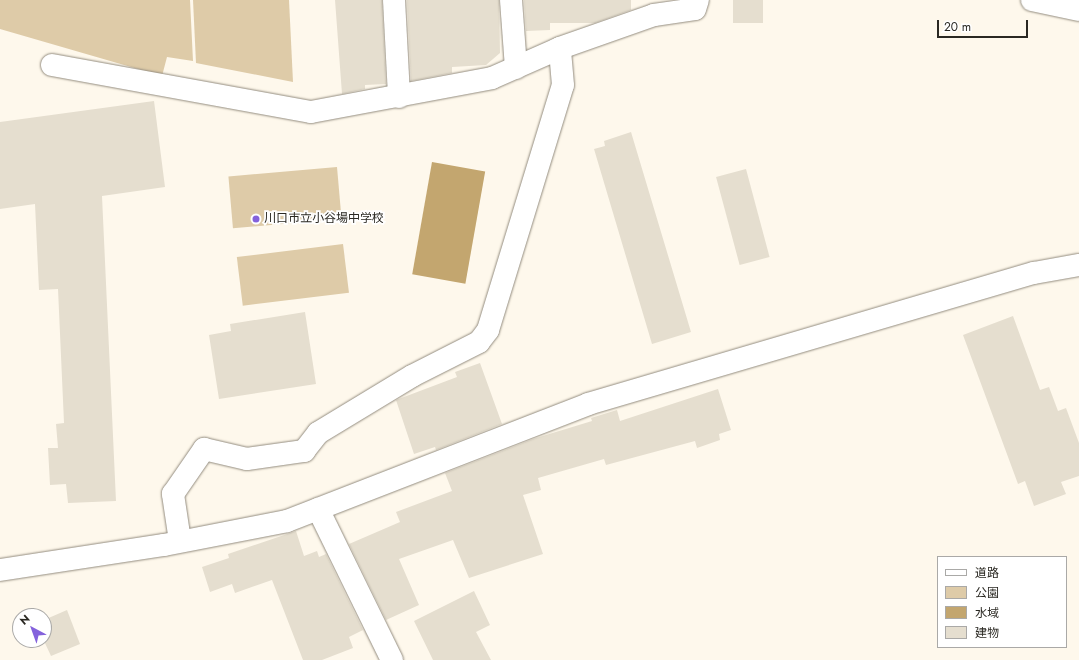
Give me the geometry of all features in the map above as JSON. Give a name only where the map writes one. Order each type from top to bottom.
[{"type":"street","points":[[394,0],[400,97]]},
{"type":"street","points":[[511,0],[516,68]]},
{"type":"street","points":[[52,65],[311,112],[400,97],[492,78],[653,8],[695,9],[698,0]]},
{"type":"street","points":[[1032,0],[1079,10]]},
{"type":"street","points":[[180,541],[173,494],[204,449],[247,459],[304,451],[318,433],[412,376],[479,342],[488,330],[563,85],[560,48]]},
{"type":"street","points":[[0,570],[180,541],[287,521],[588,404],[1034,273],[1079,265]]},
{"type":"street","points":[[318,509],[392,660]]},
{"type":"green space","points":[[0,0],[190,0],[193,61],[167,57],[162,76],[0,29]]},
{"type":"green space","points":[[193,0],[289,0],[293,82],[196,63]]},
{"type":"green space","points":[[337,167],[342,219],[233,228],[228,176]]},
{"type":"green space","points":[[343,244],[349,293],[243,306],[237,257]]},
{"type":"water","points":[[432,162],[485,171],[465,284],[412,274]]},
{"type":"building","points":[[335,0],[382,0],[386,84],[365,85],[365,89],[342,94]]},
{"type":"building","points":[[407,0],[499,0],[500,53],[486,65],[452,67],[452,73],[411,81]]},
{"type":"building","points":[[524,0],[631,0],[631,10],[595,23],[550,23],[550,30],[526,31]]},
{"type":"building","points":[[733,0],[763,0],[763,23],[733,23]]},
{"type":"building","points":[[154,101],[165,187],[102,196],[116,501],[68,503],[66,484],[50,485],[48,448],[58,448],[56,424],[64,423],[58,289],[39,290],[35,204],[0,209],[0,122]]},
{"type":"building","points":[[631,132],[691,332],[652,344],[594,149],[605,146],[604,141]]},
{"type":"building","points":[[746,169],[770,257],[740,265],[716,177]]},
{"type":"building","points":[[305,312],[316,384],[219,399],[209,335],[231,331],[230,324]]},
{"type":"building","points":[[1013,316],[1040,390],[1049,387],[1058,411],[1066,408],[1079,443],[1079,476],[1061,482],[1066,494],[1034,506],[1025,481],[1018,484],[963,335]]},
{"type":"building","points":[[480,363],[502,424],[436,450],[435,447],[414,454],[396,400],[457,377],[455,372]]},
{"type":"building","points":[[718,389],[731,430],[719,434],[720,440],[697,448],[695,441],[606,465],[604,459],[538,478],[541,490],[523,495],[543,554],[469,578],[453,540],[399,559],[419,605],[386,620],[349,544],[400,522],[396,512],[452,491],[445,473],[533,439],[592,421],[591,418],[617,410],[620,421]]},
{"type":"building","points":[[296,531],[304,556],[317,551],[319,557],[326,554],[363,630],[349,637],[353,648],[322,660],[303,660],[272,580],[235,593],[232,584],[210,592],[202,567],[229,558],[228,554]]},
{"type":"building","points":[[474,591],[490,625],[476,632],[491,660],[433,660],[414,621]]},
{"type":"building","points":[[67,610],[80,644],[51,656],[47,648],[52,648],[52,617]]},
{"type":"place","name":"川口市立小谷場中学校","points":[[256,219]]}]
